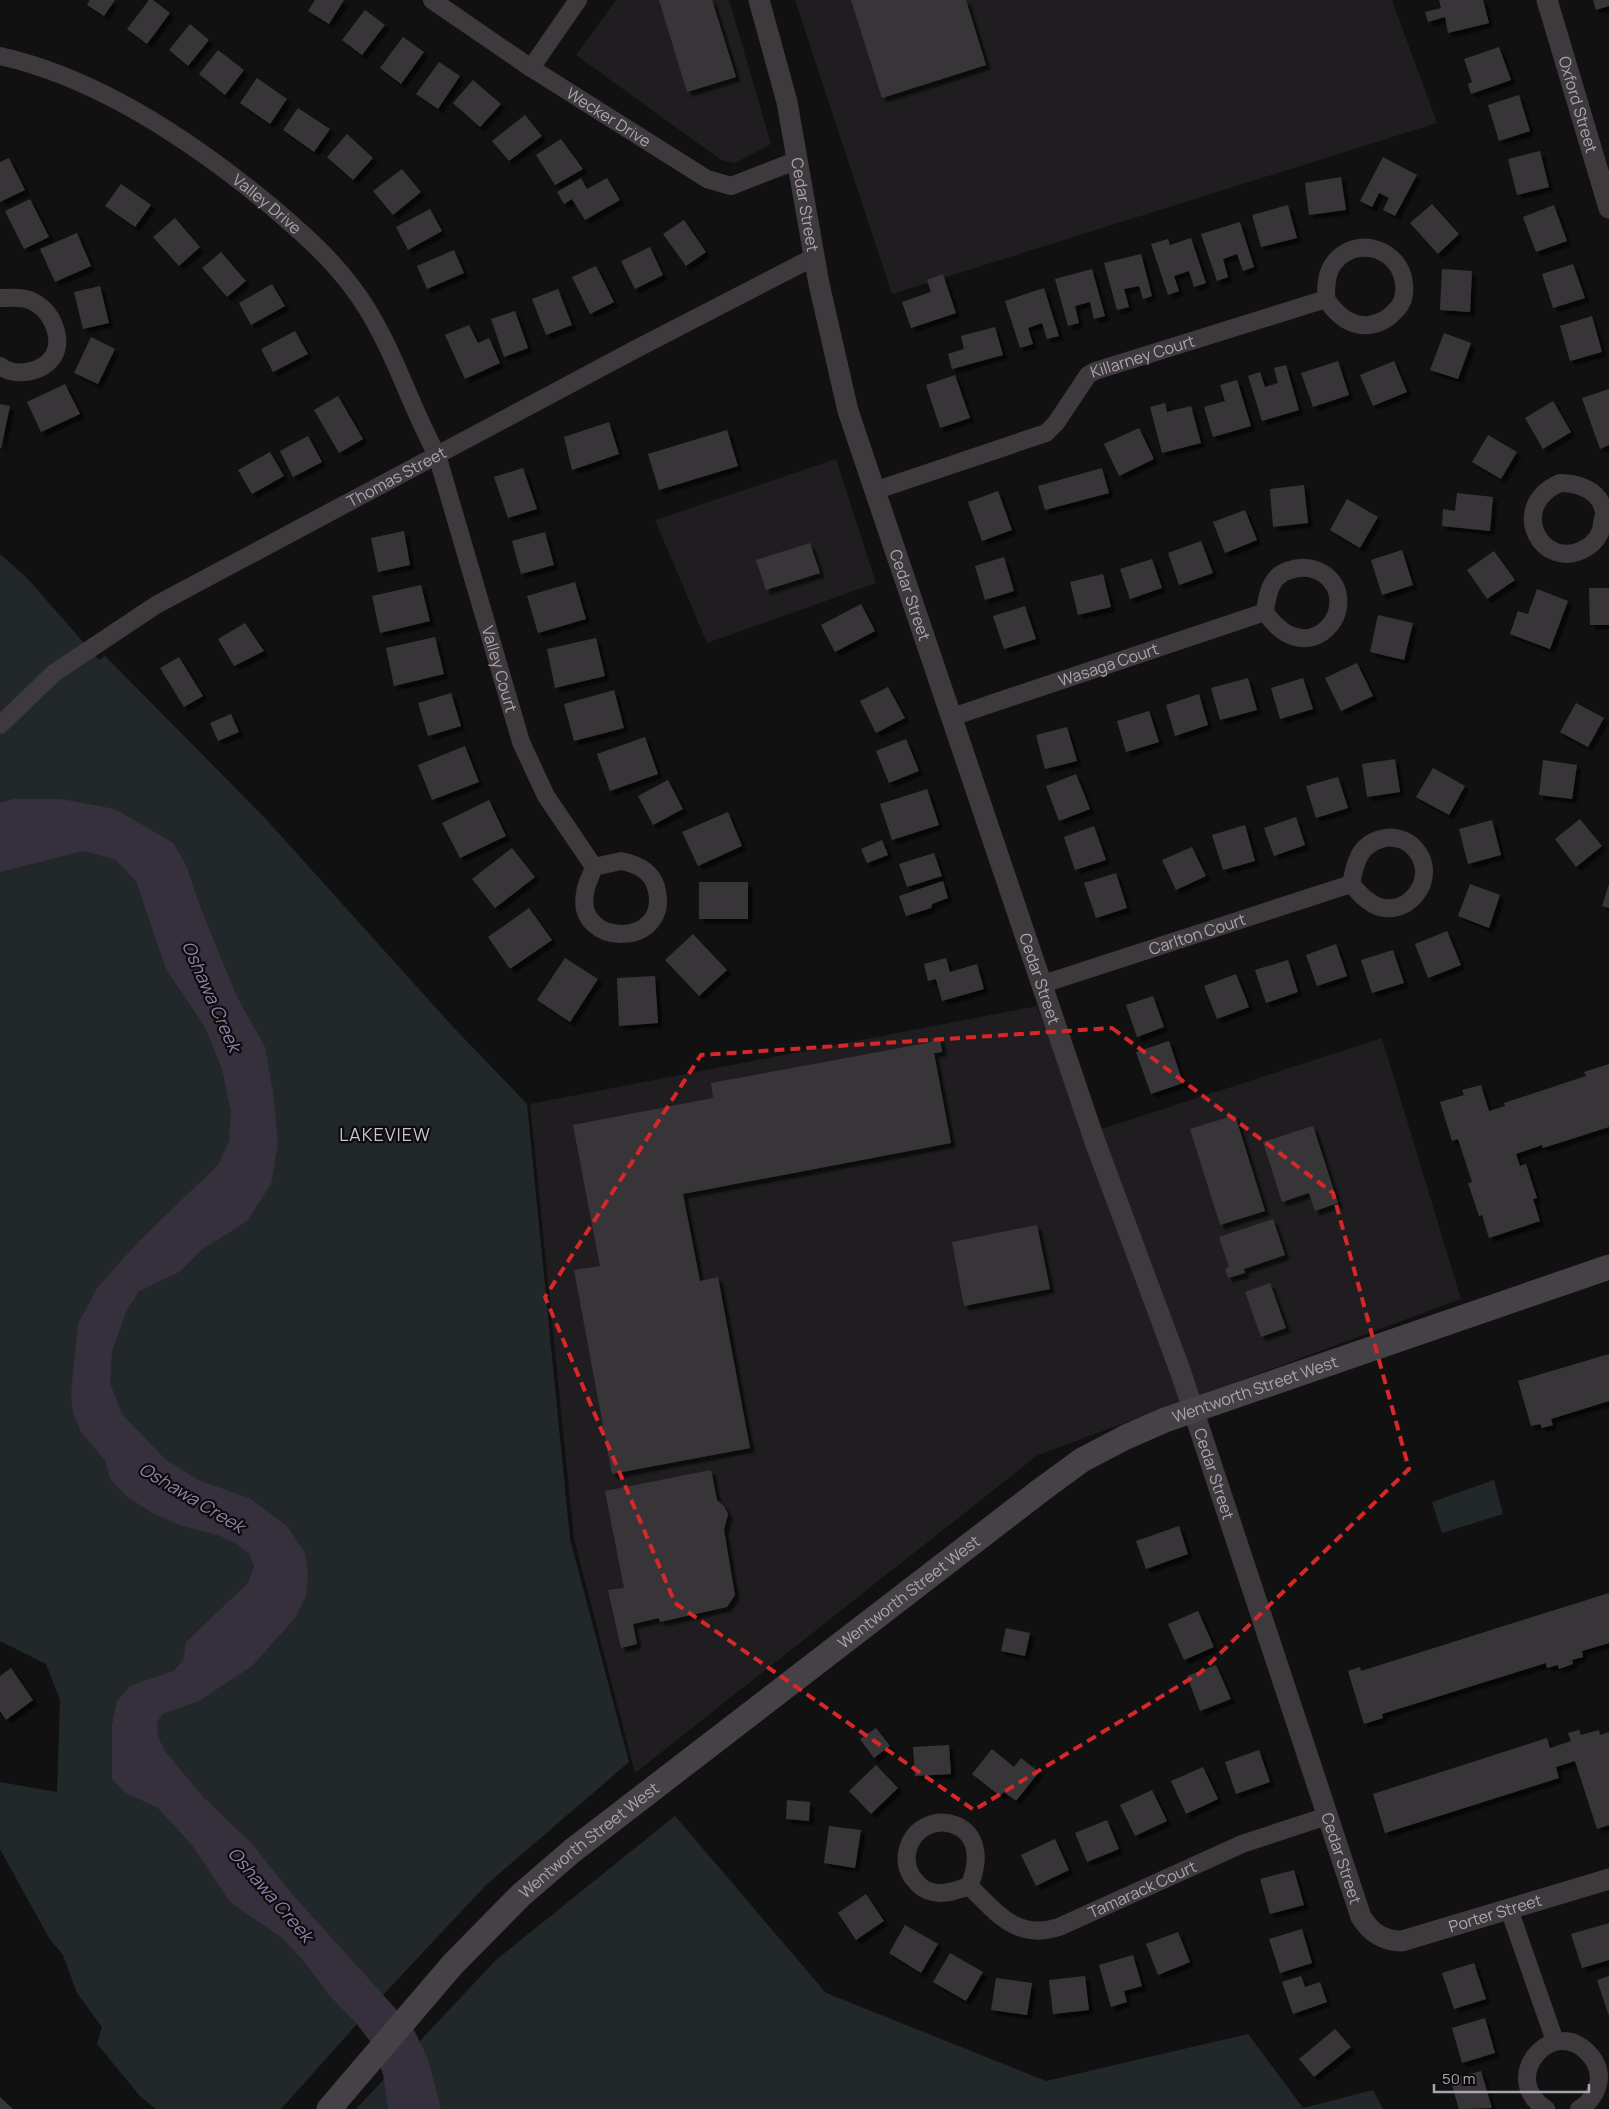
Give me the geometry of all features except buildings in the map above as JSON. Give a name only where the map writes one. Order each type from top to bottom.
[{"type":"main road","name":"Wentworth Street West","points":[[329,2108],[453,1964],[521,1895],[572,1851],[1082,1460],[1126,1437],[1194,1411],[1609,1267]]},
{"type":"street","name":"Wecker Drive","points":[[432,0],[531,68],[706,179],[731,186],[798,160]]},
{"type":"street","points":[[531,68],[578,0]]},
{"type":"street","name":"Cedar Street","points":[[760,0],[787,102],[814,257],[836,366],[848,411],[1094,1139],[1194,1411],[1361,1917],[1372,1932],[1381,1937]]},
{"type":"street","name":"Oxford Street","points":[[1547,0],[1609,208]]},
{"type":"street","name":"Valley Drive","points":[[0,56],[89,86],[179,138],[249,189],[318,246],[353,287],[389,347],[425,432],[437,455]]},
{"type":"street","points":[[1355,248],[1373,248],[1386,252],[1397,263],[1404,274],[1405,292],[1401,304],[1390,318],[1377,324],[1364,326],[1352,323],[1340,316],[1326,299],[1328,276],[1334,264],[1343,255],[1355,248]]},
{"type":"street","name":"Thomas Street","points":[[0,726],[54,673],[156,605],[814,257]]},
{"type":"street","points":[[0,298],[18,297],[37,303],[50,318],[58,336],[54,355],[40,368],[19,373],[5,370],[0,366]]},
{"type":"street","name":"Killarney Court","points":[[874,491],[1046,433],[1056,423],[1088,375],[1096,371],[1326,299]]},
{"type":"street","name":"Valley Court","points":[[437,455],[521,742],[546,796],[594,868]]},
{"type":"street","points":[[1560,483],[1584,486],[1606,507],[1602,528],[1597,539],[1579,552],[1568,554],[1556,552],[1546,547],[1533,529],[1534,506],[1539,496],[1548,488],[1560,483]]},
{"type":"street","points":[[1296,568],[1318,571],[1328,577],[1335,587],[1338,598],[1338,610],[1334,620],[1326,630],[1316,636],[1304,639],[1292,637],[1281,632],[1265,612],[1270,589],[1276,579],[1285,572],[1296,568]]},
{"type":"street","name":"Wasaga Court","points":[[952,716],[1265,612]]},
{"type":"street","points":[[1396,838],[1407,842],[1416,850],[1422,860],[1425,872],[1423,884],[1410,902],[1388,908],[1378,906],[1367,900],[1351,884],[1356,859],[1363,848],[1378,839],[1396,838]]},
{"type":"street","points":[[621,861],[635,864],[646,870],[654,882],[658,894],[656,909],[651,921],[644,927],[626,935],[613,934],[595,925],[585,906],[584,894],[594,868],[621,861]]},
{"type":"street","name":"Carlton Court","points":[[1043,984],[1351,884]]},
{"type":"street","name":"Tamarack Court","points":[[969,1886],[1003,1919],[1018,1928],[1044,1932],[1242,1844],[1327,1816]]},
{"type":"street","points":[[935,1823],[947,1823],[958,1826],[967,1833],[974,1842],[977,1853],[977,1865],[969,1886],[943,1894],[921,1887],[910,1872],[906,1855],[909,1844],[916,1834],[925,1827],[935,1823]]},
{"type":"street","name":"Porter Street","points":[[1381,1937],[1400,1941],[1417,1938],[1509,1908],[1609,1879]]},
{"type":"street","points":[[1509,1908],[1554,2041]]},
{"type":"street","points":[[1546,2109],[1531,2095],[1527,2084],[1527,2072],[1530,2061],[1537,2052],[1554,2041],[1571,2042],[1582,2047],[1591,2055],[1597,2066],[1599,2078],[1596,2090],[1590,2100],[1579,2109]]},
{"type":"highlighted area","points":[[1112,1028],[1333,1193],[1409,1469],[1200,1673],[974,1810],[675,1603],[545,1297],[701,1055]]},
{"type":"shaded area","points":[[616,0],[729,0],[771,144],[735,163],[721,160],[576,55]]},
{"type":"shaded area","points":[[795,0],[1392,0],[1437,123],[892,294]]},
{"type":"shaded area","points":[[836,459],[876,583],[707,643],[655,520]]},
{"type":"shaded area","points":[[0,554],[27,578],[99,660],[105,656],[264,817],[454,1028],[527,1104],[570,1539],[629,1762],[487,1884],[382,1996],[377,1989],[352,2017],[357,2024],[281,2109],[156,2109],[140,2096],[97,2044],[102,2027],[77,1993],[63,1955],[49,1938],[0,1849],[0,1782],[57,1792],[60,1700],[46,1664],[0,1641]]},
{"type":"shaded area","points":[[1037,1006],[1086,1134],[1382,1038],[1461,1299],[1038,1455],[635,1773],[574,1539],[530,1104]]},
{"type":"shaded area","points":[[1494,1480],[1503,1514],[1442,1533],[1432,1502]]},
{"type":"shaded area","points":[[675,1816],[826,1993],[1046,2081],[1248,2034],[1303,2108],[1373,2090],[1383,2109],[356,2109],[496,1960]]},
{"type":"water","name":"Oshawa Creek","points":[[14,799],[61,799],[115,809],[173,843],[186,865],[201,909],[237,997],[265,1047],[273,1092],[278,1143],[271,1184],[247,1221],[203,1249],[179,1272],[139,1291],[126,1312],[112,1351],[110,1383],[122,1414],[165,1459],[198,1480],[249,1498],[287,1526],[305,1553],[308,1573],[306,1596],[295,1618],[252,1666],[199,1701],[162,1714],[157,1722],[158,1737],[165,1751],[203,1797],[252,1844],[292,1894],[413,2028],[428,2059],[441,2109],[388,2109],[383,2074],[372,2044],[357,2024],[329,1995],[303,1960],[282,1938],[230,1902],[192,1845],[158,1808],[126,1793],[112,1779],[112,1726],[117,1701],[130,1686],[173,1671],[183,1661],[186,1642],[248,1583],[254,1566],[249,1554],[237,1544],[218,1535],[182,1526],[154,1514],[126,1496],[110,1479],[105,1460],[81,1432],[73,1414],[71,1393],[78,1324],[97,1288],[140,1240],[218,1165],[229,1141],[231,1111],[222,1069],[205,1027],[166,969],[136,881],[115,859],[83,851],[0,872],[0,803]]},
{"type":"district","name":"LAKEVIEW","points":[[385,1134]]}]
